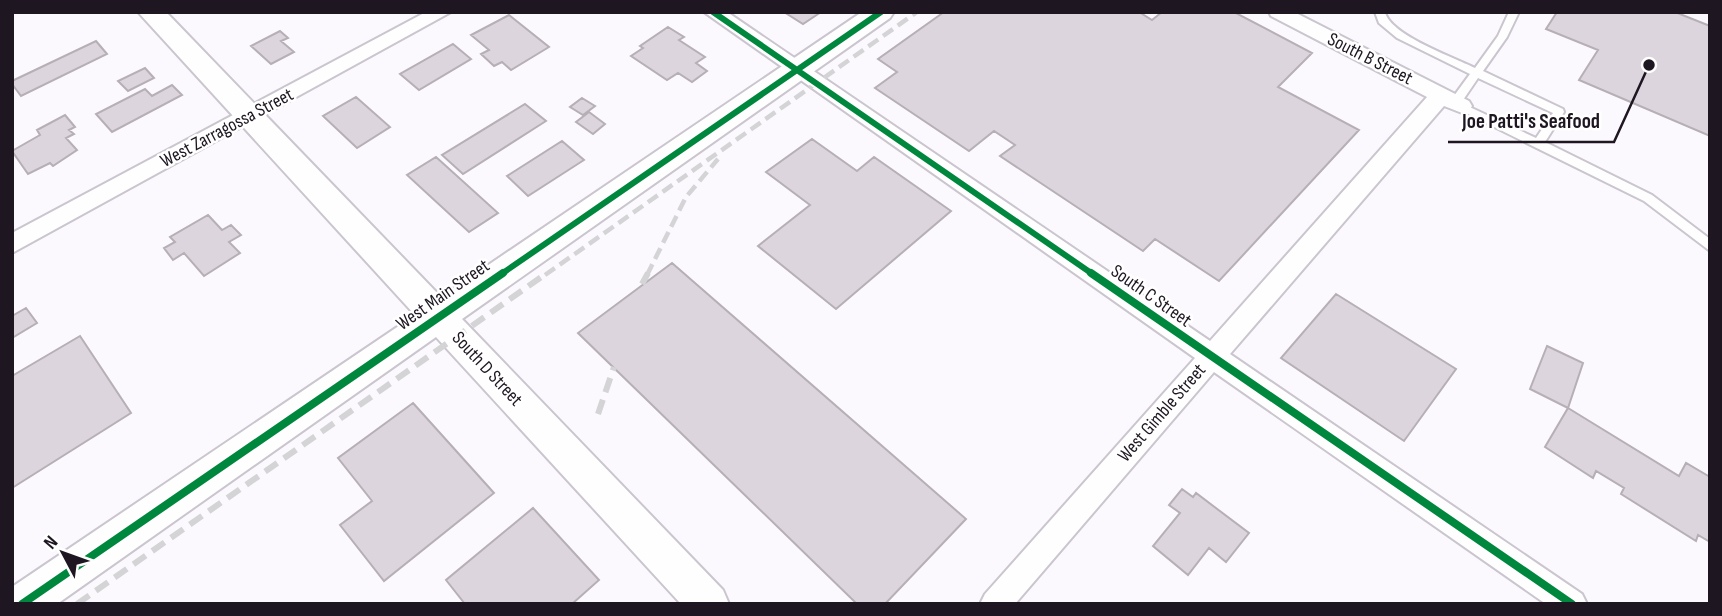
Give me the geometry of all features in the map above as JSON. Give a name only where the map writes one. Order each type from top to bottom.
[{"type":"street","name":"South D Street","points":[[150,12],[709,604]]},
{"type":"street","name":"West Zarragossa Street","points":[[12,244],[442,12]]},
{"type":"street","name":"South C Street","points":[[713,12],[1572,604]]},
{"type":"street","name":"West Main Street","points":[[22,604],[881,12]]},
{"type":"street","name":"South B Street","points":[[1278,12],[1453,101]]},
{"type":"street","name":"West Gimble Street","points":[[995,604],[1211,357],[1453,101]]},
{"type":"lane","points":[[1380,12],[1382,21],[1400,36],[1559,112],[1538,144]]},
{"type":"lane","points":[[1514,12],[1502,37],[1478,74],[1453,101],[1648,198],[1710,246]]},
{"type":"building","points":[[784,12],[821,12],[803,24]]},
{"type":"building","points":[[944,12],[1139,12],[1152,20],[1162,12],[1234,12],[1312,53],[1278,87],[1359,130],[1219,281],[1155,239],[1143,251],[1000,156],[1015,145],[994,131],[969,151],[875,88],[897,72],[878,59]]},
{"type":"building","points":[[1557,12],[1675,12],[1710,26],[1710,136],[1579,80],[1598,50],[1546,29]]},
{"type":"building","points":[[509,15],[549,47],[511,70],[502,62],[494,66],[481,54],[489,50],[471,35]]},
{"type":"building","points":[[668,27],[684,37],[679,40],[705,57],[696,63],[707,71],[692,82],[678,73],[667,80],[631,56],[643,48],[640,46]]},
{"type":"building","points":[[280,31],[288,38],[281,41],[294,52],[271,64],[251,46]]},
{"type":"building","points":[[96,41],[107,54],[21,96],[12,84],[12,81]]},
{"type":"building","points":[[453,44],[471,59],[419,90],[400,74]]},
{"type":"building","points":[[145,68],[154,78],[128,91],[118,81]]},
{"type":"building","points":[[172,85],[182,95],[112,132],[96,114],[145,89],[152,96]]},
{"type":"building","points":[[356,97],[390,127],[357,148],[323,116]]},
{"type":"building","points":[[582,98],[595,106],[583,115],[570,107]]},
{"type":"building","points":[[525,104],[546,121],[463,174],[442,155]]},
{"type":"building","points":[[589,112],[605,124],[593,134],[576,122]]},
{"type":"building","points":[[65,115],[75,127],[69,130],[74,134],[66,138],[77,150],[53,166],[50,163],[28,174],[12,151],[40,135],[37,130]]},
{"type":"building","points":[[812,139],[857,171],[874,157],[951,211],[836,309],[758,246],[810,205],[766,172]]},
{"type":"building","points":[[562,141],[584,160],[528,196],[507,176]]},
{"type":"building","points":[[436,157],[498,213],[469,232],[407,175]]},
{"type":"building","points":[[208,215],[222,230],[231,225],[241,235],[229,242],[240,253],[204,276],[184,253],[173,260],[164,248],[175,242],[170,237]]},
{"type":"building","points":[[672,263],[966,519],[885,604],[857,604],[578,333]]},
{"type":"building","points":[[1336,294],[1456,369],[1404,441],[1281,358]]},
{"type":"building","points":[[26,308],[37,323],[12,338],[12,316]]},
{"type":"building","points":[[80,336],[131,413],[12,488],[12,376]]},
{"type":"building","points":[[1547,346],[1583,363],[1568,408],[1530,389]]},
{"type":"building","points":[[413,403],[494,493],[384,581],[340,525],[372,501],[338,458]]},
{"type":"building","points":[[1568,408],[1679,476],[1686,463],[1710,477],[1710,542],[1698,535],[1696,541],[1621,494],[1624,488],[1596,471],[1593,478],[1545,447]]},
{"type":"building","points":[[1182,489],[1193,497],[1196,493],[1249,533],[1226,562],[1209,548],[1188,575],[1153,546],[1180,513],[1169,505]]},
{"type":"building","points":[[533,508],[599,580],[572,604],[465,604],[446,580]]},
{"type":"railway","points":[[545,275],[917,12]]},
{"type":"railway","points":[[648,273],[686,197],[718,159]]},
{"type":"railway","points":[[77,604],[547,273]]},
{"type":"railway","points":[[642,284],[648,273]]},
{"type":"railway","points":[[598,414],[614,367]]},
{"type":"cycle path","points":[[713,12],[1572,604]]},
{"type":"cycle path","points":[[22,604],[881,12]]},
{"type":"place","name":"Joe Patti's Seafood","points":[[1649,65]]}]
